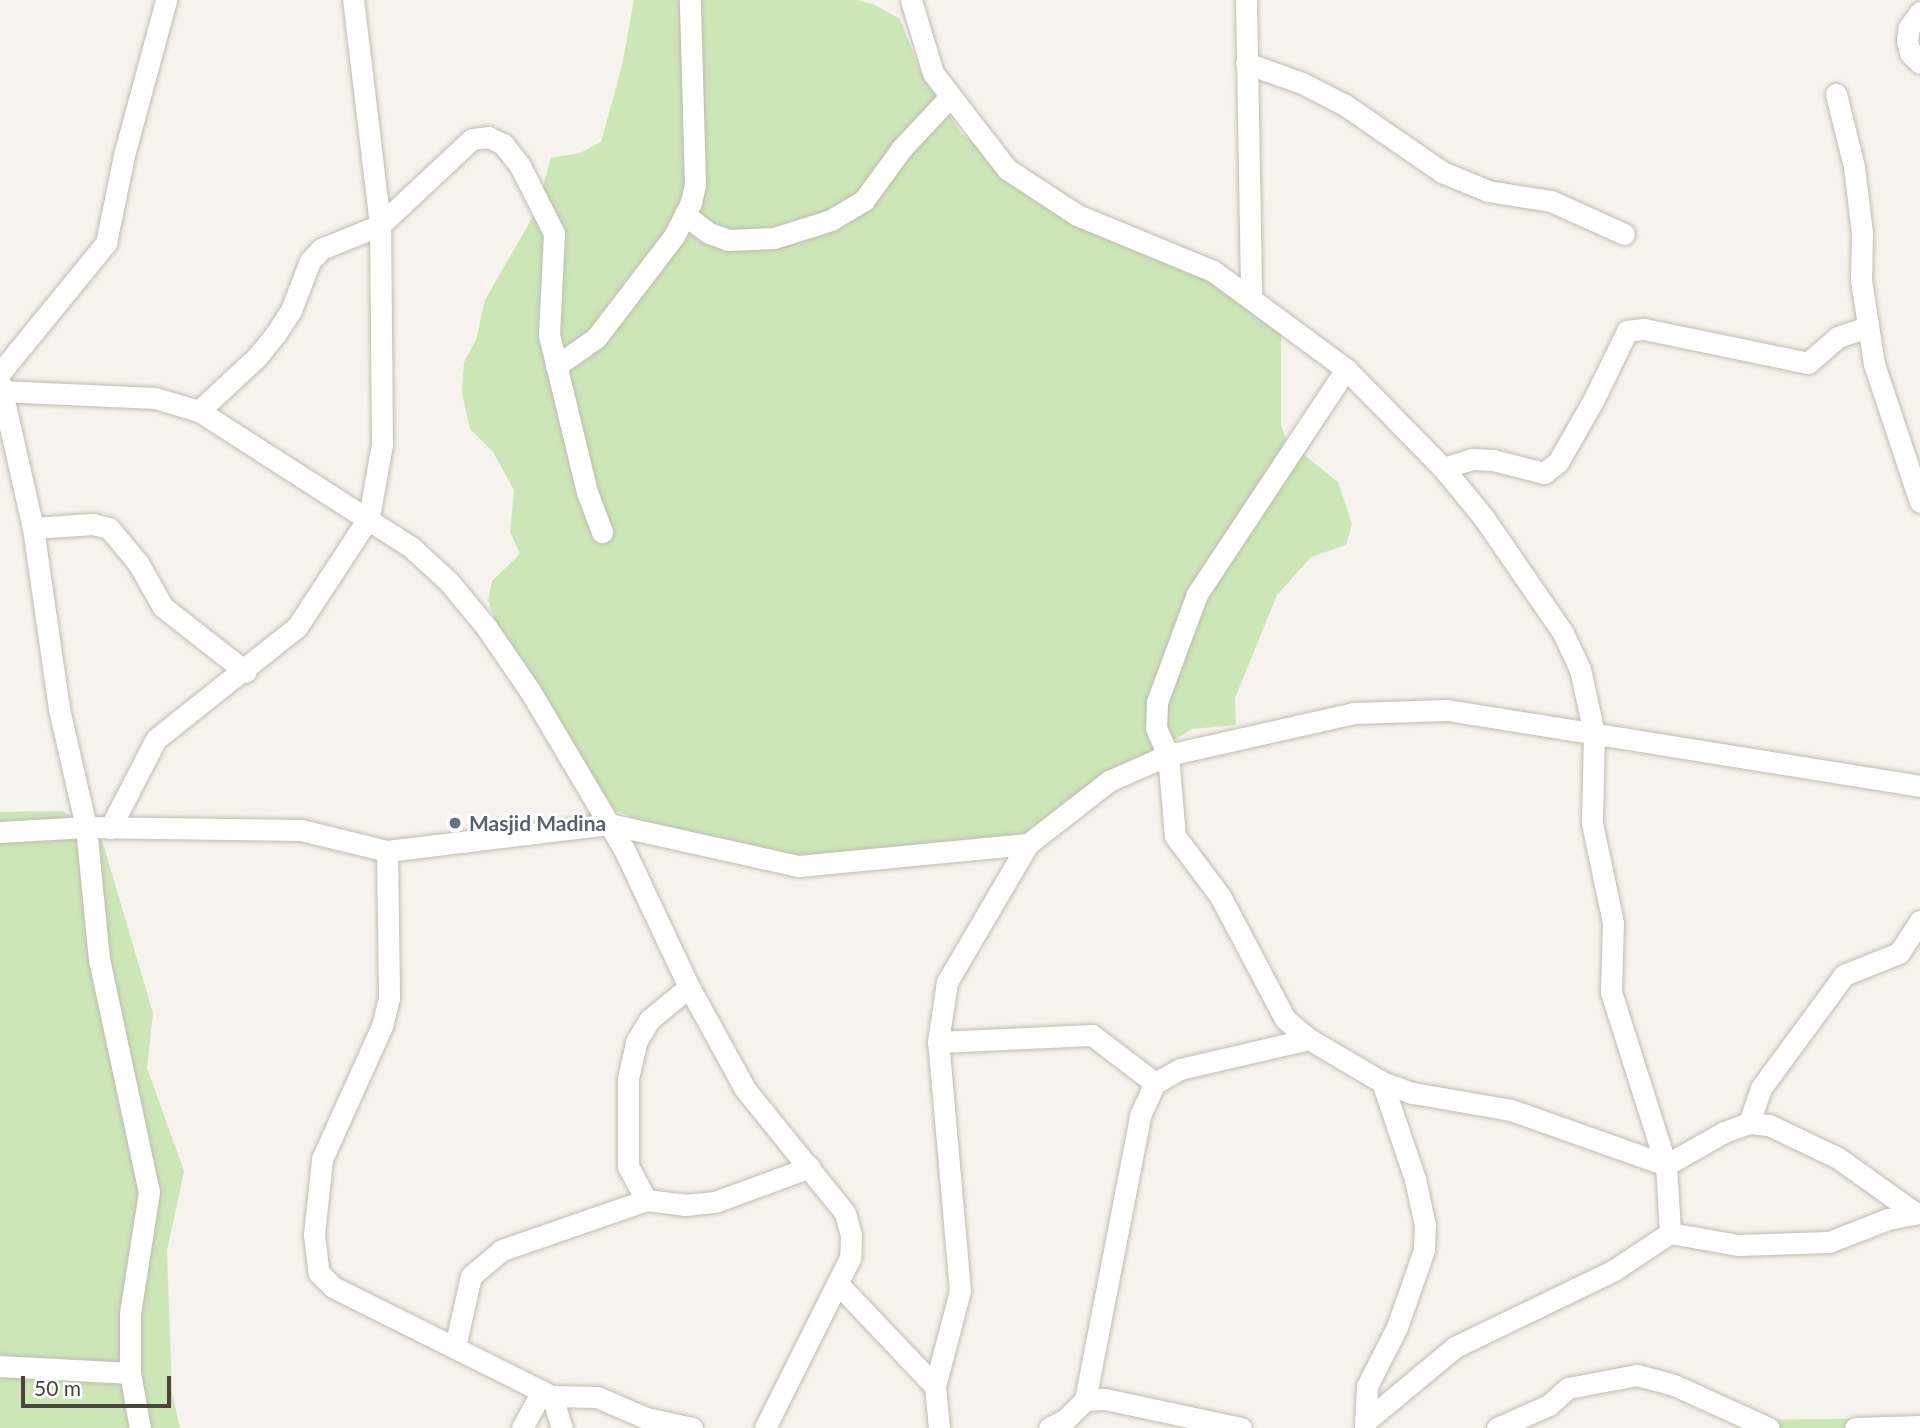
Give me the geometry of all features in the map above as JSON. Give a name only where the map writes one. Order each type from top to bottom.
[{"type":"street","points":[[140,1428],[130,1373],[133,1276],[149,1192],[99,958],[86,827],[60,709],[33,528],[1,384],[106,243],[124,155],[166,0]]},
{"type":"street","points":[[110,828],[156,739],[246,672],[297,627],[369,517],[382,444],[380,225],[353,0]]},
{"type":"street","points":[[556,366],[596,338],[685,215],[695,184],[690,0]]},
{"type":"street","points":[[911,0],[919,40],[948,98],[1007,169],[1052,202],[1180,254],[1251,297],[1346,369],[1443,468],[1484,518],[1563,633],[1580,669],[1594,733],[1592,823],[1613,923],[1611,992],[1666,1165],[1670,1233]]},
{"type":"street","points":[[1246,0],[1251,297]]},
{"type":"street","points":[[1920,12],[1909,27],[1908,40],[1910,53],[1920,63]]},
{"type":"street","points":[[1246,63],[1345,105],[1442,172],[1488,191],[1551,201],[1625,234]]},
{"type":"street","points":[[1836,94],[1854,167],[1867,327],[1874,364],[1920,502]]},
{"type":"street","points":[[685,215],[709,233],[728,240],[786,236],[831,220],[863,200],[902,148],[948,98]]},
{"type":"street","points":[[198,411],[257,358],[275,335],[291,310],[310,261],[321,248],[380,225],[472,139],[488,137],[503,144],[543,205],[554,233],[548,313],[556,366],[587,492],[601,532]]},
{"type":"street","points":[[1443,468],[1472,460],[1493,460],[1544,473],[1558,462],[1576,432],[1627,331],[1644,329],[1808,363],[1838,337],[1867,327]]},
{"type":"street","points":[[1346,369],[1197,594],[1157,702],[1156,728],[1168,755],[1175,836],[1220,896],[1285,1019],[1308,1039],[1382,1082],[1413,1093],[1511,1111],[1666,1165],[1749,1123],[1769,1125],[1838,1158],[1917,1213]]},
{"type":"street","points":[[1,384],[155,398],[198,411],[369,517],[449,582],[487,628],[609,824],[689,986],[759,1111],[810,1167],[845,1213],[851,1235],[850,1258],[839,1285],[765,1428]]},
{"type":"street","points":[[33,528],[93,524],[109,528],[138,563],[163,607],[246,672]]},
{"type":"street","points":[[939,1428],[935,1386],[960,1291],[938,1042],[947,982],[1028,844],[1109,781],[1168,755],[1355,713],[1447,710],[1920,786]]},
{"type":"street","points":[[0,832],[86,827],[301,830],[387,851],[609,824],[799,866],[1028,844]]},
{"type":"street","points":[[387,851],[389,998],[382,1027],[322,1159],[314,1252],[320,1273],[333,1287],[547,1394],[597,1397],[646,1418],[692,1428]]},
{"type":"street","points":[[1749,1123],[1761,1088],[1844,975],[1899,953],[1920,921]]},
{"type":"street","points":[[646,1200],[628,1166],[628,1078],[636,1042],[649,1020],[689,986]]},
{"type":"street","points":[[938,1042],[1092,1035],[1154,1083]]},
{"type":"street","points":[[1049,1428],[1065,1420],[1085,1400],[1141,1113],[1154,1083],[1181,1069],[1308,1039]]},
{"type":"street","points":[[1366,1424],[1367,1386],[1397,1327],[1424,1250],[1425,1225],[1415,1179],[1382,1082]]},
{"type":"street","points":[[455,1347],[465,1290],[485,1262],[526,1238],[646,1200],[685,1205],[715,1202],[810,1167]]},
{"type":"street","points":[[1366,1424],[1455,1348],[1614,1270],[1670,1233],[1738,1245],[1829,1242],[1917,1213]]},
{"type":"street","points":[[839,1285],[935,1386]]},
{"type":"street","points":[[0,1366],[130,1373]]},
{"type":"street","points":[[1497,1428],[1549,1405],[1568,1388],[1637,1375],[1731,1419],[1769,1428]]},
{"type":"street","points":[[522,1428],[547,1394]]},
{"type":"street","points":[[547,1394],[562,1428]]},
{"type":"street","points":[[1085,1400],[1137,1403],[1241,1428]]},
{"type":"street","points":[[1855,1428],[1920,1426]]},
{"type":"green space","points":[[634,0],[858,0],[875,5],[900,19],[920,71],[961,133],[1048,209],[1170,255],[1253,307],[1281,334],[1281,425],[1287,441],[1338,482],[1352,524],[1346,545],[1311,557],[1277,595],[1235,698],[1236,725],[1192,729],[1025,833],[898,854],[792,862],[679,835],[606,807],[502,641],[488,600],[492,581],[520,554],[510,532],[514,490],[493,452],[470,429],[462,393],[464,362],[476,340],[485,300],[535,213],[551,158],[580,153],[601,142],[622,66]]},
{"type":"green space","points":[[63,811],[102,840],[153,1013],[147,1068],[184,1171],[167,1251],[172,1393],[180,1428],[0,1428],[0,812]]},
{"type":"green space","points":[[1920,1418],[1920,1428],[1738,1428],[1738,1420]]},
{"type":"place","name":"Masjid Madina","points":[[455,823]]}]
